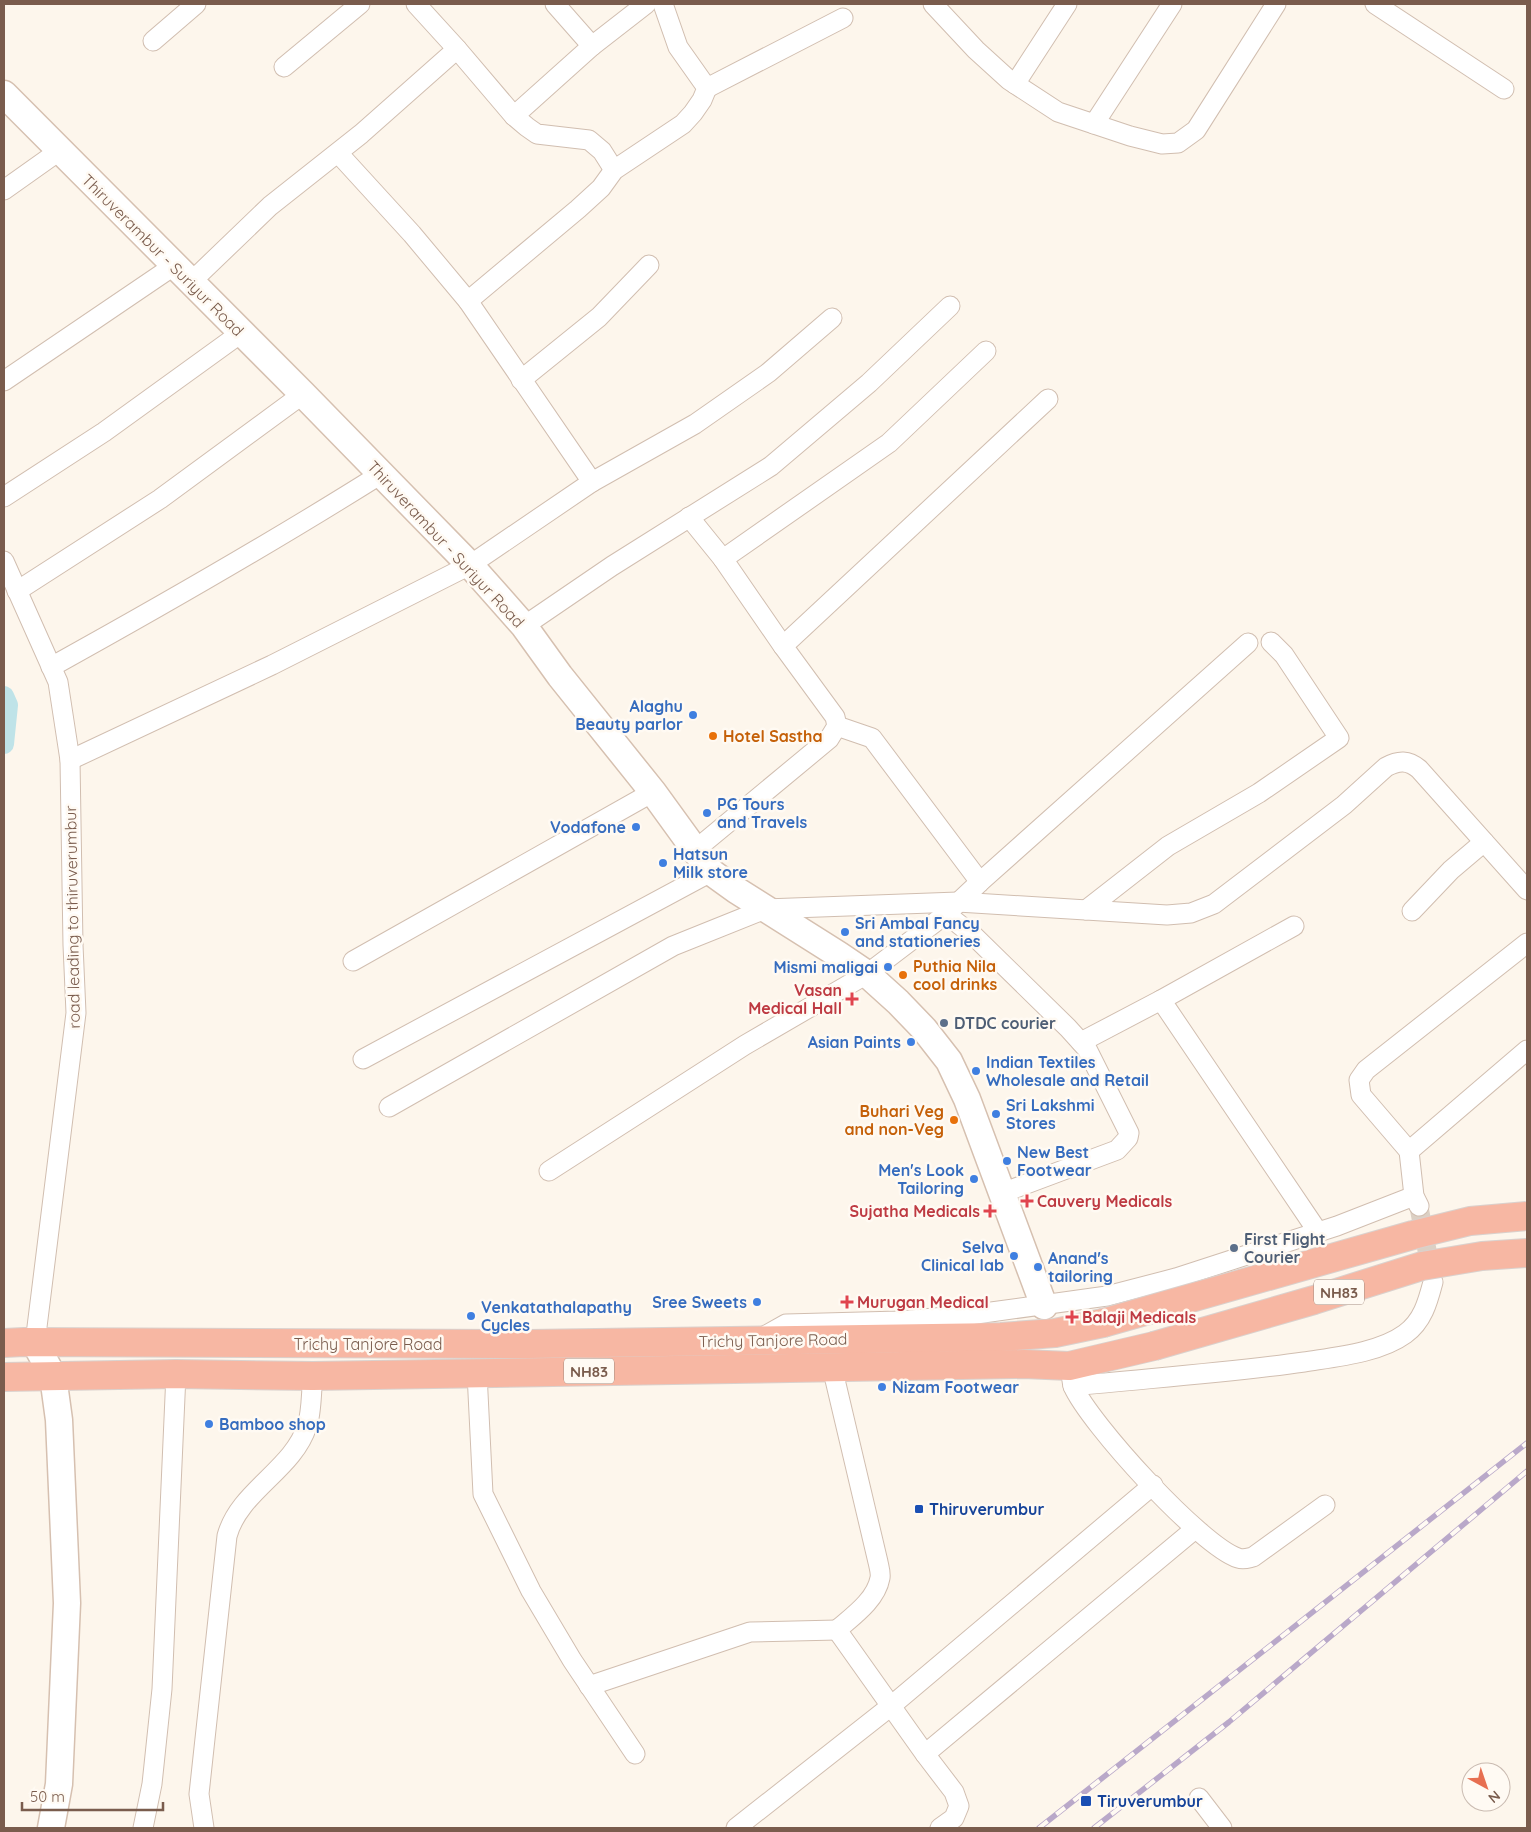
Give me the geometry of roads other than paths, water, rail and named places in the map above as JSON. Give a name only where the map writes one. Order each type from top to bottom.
[{"type":"highway","name":"Trichy Tanjore Road","points":[[21,1343],[528,1344],[1001,1337],[1055,1333],[1103,1323],[1413,1235],[1470,1221],[1527,1216]]},
{"type":"highway","name":"Trichy Tanjore Road","points":[[12,1377],[176,1374],[313,1376],[477,1374],[1024,1364],[1071,1376],[1154,1346],[1314,1300],[1422,1266],[1482,1256],[1527,1253]]},
{"type":"main road","name":"Thiruverambur - Suriyur Road","points":[[4,94],[58,151],[303,394],[470,565],[524,626],[560,676],[653,792],[711,872],[765,910],[867,974],[924,1029],[949,1061],[967,1099],[1044,1306]]},
{"type":"main road","points":[[21,1343],[53,1376],[59,1420],[67,1603],[59,1784],[51,1828]]},
{"type":"street","points":[[153,41],[196,4]]},
{"type":"street","points":[[284,67],[360,4]]},
{"type":"street","points":[[416,4],[514,116],[536,134],[589,140],[602,151],[614,170]]},
{"type":"street","points":[[555,4],[592,46]]},
{"type":"street","points":[[514,116],[592,46],[646,4]]},
{"type":"street","points":[[663,4],[678,47],[707,88]]},
{"type":"street","points":[[933,4],[976,50],[1015,84],[1058,112],[1162,144],[1178,143],[1189,137],[1196,130],[1276,4]]},
{"type":"street","points":[[1015,84],[1067,4]]},
{"type":"street","points":[[1094,124],[1172,4]]},
{"type":"street","points":[[1375,4],[1504,89]]},
{"type":"street","points":[[468,300],[578,209],[601,188],[614,170],[682,124],[693,113],[702,100],[707,88],[843,18]]},
{"type":"street","points":[[4,381],[183,274],[362,134],[457,49]]},
{"type":"street","points":[[342,150],[468,300],[592,482]]},
{"type":"street","points":[[4,190],[58,151]]},
{"type":"street","points":[[522,380],[599,317],[648,265]]},
{"type":"street","points":[[524,626],[612,566],[771,466],[869,383],[950,306]]},
{"type":"street","points":[[70,760],[272,665],[470,565],[592,482],[695,424],[768,373],[832,318]]},
{"type":"street","points":[[4,497],[104,432],[241,333]]},
{"type":"street","points":[[723,559],[889,443],[986,351]]},
{"type":"street","points":[[18,591],[160,499],[303,394]]},
{"type":"street","points":[[783,646],[1048,399]]},
{"type":"street","points":[[51,667],[178,597],[303,523],[380,474]]},
{"type":"street","points":[[690,517],[723,559],[835,717],[837,726],[829,739],[696,850]]},
{"type":"street","name":"road leading to thiruverumbur","points":[[4,561],[58,682],[70,760],[76,1013],[21,1343]]},
{"type":"street","points":[[1086,910],[1168,846],[1259,794],[1339,738],[1284,655],[1271,642]]},
{"type":"street","points":[[548,1171],[745,1045],[867,974],[952,908],[1248,643]]},
{"type":"street","points":[[837,726],[872,738],[980,882]]},
{"type":"street","points":[[389,1107],[673,946],[765,910],[952,908],[1086,910],[1168,915],[1191,913],[1214,904],[1344,805],[1394,762],[1412,763],[1419,769],[1527,890]]},
{"type":"street","points":[[353,961],[653,792]]},
{"type":"street","points":[[1412,911],[1451,870],[1484,842]]},
{"type":"street","points":[[363,1059],[711,872]]},
{"type":"street","points":[[952,908],[975,937],[1088,1049],[1128,1128],[1128,1138],[1117,1150],[1002,1193]]},
{"type":"street","points":[[1081,1042],[1294,926]]},
{"type":"street","points":[[758,1340],[786,1324],[898,1321],[969,1315],[1107,1296],[1176,1278],[1417,1201],[1410,1151],[1361,1095],[1359,1080],[1366,1070],[1527,943]]},
{"type":"street","points":[[1161,1000],[1318,1232]]},
{"type":"street","points":[[1410,1151],[1527,1050]]},
{"type":"street","points":[[1325,1505],[1253,1557],[1245,1559],[1232,1555],[1195,1529],[1122,1454],[1098,1423],[1071,1376],[1263,1368],[1342,1356],[1383,1345],[1406,1334],[1422,1317],[1433,1282]]},
{"type":"street","points":[[589,1686],[750,1632],[837,1630],[866,1604],[880,1578],[878,1562],[832,1367]]},
{"type":"street","points":[[143,1828],[152,1784],[162,1690],[176,1374]]},
{"type":"street","points":[[477,1374],[483,1494],[531,1591],[589,1686],[634,1754]]},
{"type":"street","points":[[204,1828],[199,1794],[226,1536],[230,1523],[240,1508],[296,1447],[308,1425],[313,1376]]},
{"type":"street","points":[[736,1828],[891,1706],[1153,1485]]},
{"type":"street","points":[[925,1754],[1195,1529]]},
{"type":"street","points":[[837,1630],[954,1792],[959,1806],[954,1818],[940,1828]]},
{"type":"street","points":[[1199,1798],[1222,1828]]},
{"type":"waterway","points":[[4,696],[8,705],[4,744]]},
{"type":"tunnel","points":[[1419,1207],[1432,1277]]},
{"type":"railway","points":[[1039,1828],[1527,1443]]},
{"type":"railway","points":[[1094,1828],[1229,1722],[1527,1471]]},
{"type":"place","name":"Alaghu Beauty parlor","points":[[693,715]]},
{"type":"place","name":"Hotel Sastha","points":[[713,736]]},
{"type":"place","name":"PG Tours and Travels","points":[[707,813]]},
{"type":"place","name":"Vodafone","points":[[636,827]]},
{"type":"place","name":"Hatsun Milk store","points":[[663,863]]},
{"type":"place","name":"Sri Ambal Fancy and stationeries","points":[[845,932]]},
{"type":"place","name":"Mismi maligai","points":[[888,967]]},
{"type":"place","name":"Puthia Nila cool drinks","points":[[903,975]]},
{"type":"place","name":"Vasan Medical Hall","points":[[852,999]]},
{"type":"place","name":"DTDC courier","points":[[944,1023]]},
{"type":"place","name":"Asian Paints","points":[[911,1042]]},
{"type":"place","name":"Indian Textiles Wholesale and Retail","points":[[976,1071]]},
{"type":"place","name":"Sri Lakshmi Stores","points":[[996,1114]]},
{"type":"place","name":"Buhari Veg and non-Veg","points":[[954,1120]]},
{"type":"place","name":"New Best Footwear","points":[[1007,1161]]},
{"type":"place","name":"Men's Look Tailoring","points":[[974,1179]]},
{"type":"place","name":"Cauvery Medicals","points":[[1027,1201]]},
{"type":"place","name":"Sujatha Medicals","points":[[990,1211]]},
{"type":"place","name":"First Flight Courier","points":[[1234,1248]]},
{"type":"place","name":"Selva Clinical lab","points":[[1014,1256]]},
{"type":"place","name":"Anand's tailoring","points":[[1038,1267]]},
{"type":"place","name":"Sree Sweets","points":[[757,1302]]},
{"type":"place","name":"Murugan Medical","points":[[847,1302]]},
{"type":"place","name":"Venkatathalapathy Cycles","points":[[471,1316]]},
{"type":"place","name":"Balaji Medicals","points":[[1072,1317]]},
{"type":"place","name":"Nizam Footwear","points":[[882,1387]]},
{"type":"place","name":"Bamboo shop","points":[[209,1424]]},
{"type":"place","name":"Thiruverumbur","points":[[919,1509]]},
{"type":"place","name":"Tiruverumbur","points":[[1086,1801]]}]
